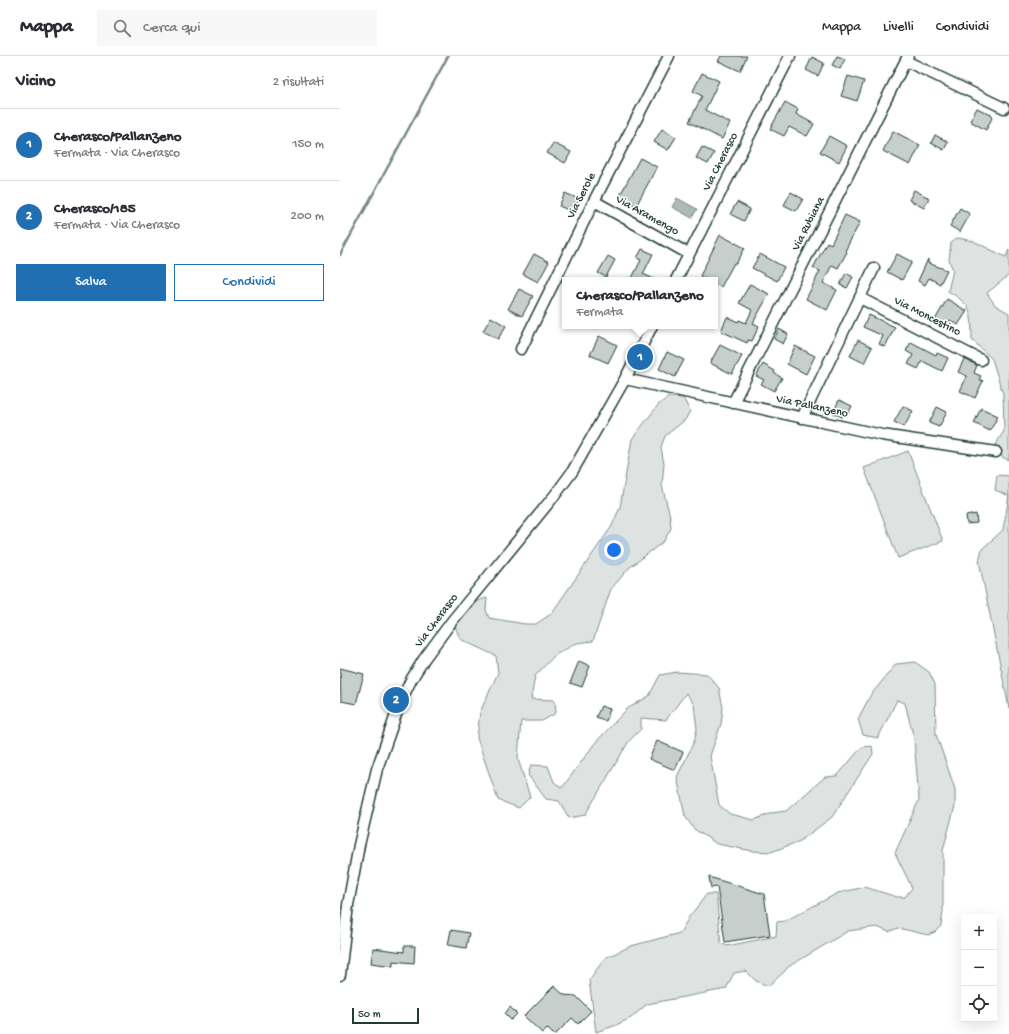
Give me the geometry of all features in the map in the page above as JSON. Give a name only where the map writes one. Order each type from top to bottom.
[{"type":"street","name":"Via Serole","points":[[521,349],[594,201],[669,56]]},
{"type":"street","name":"Via Cherasco","points":[[678,277],[790,56]]},
{"type":"street","points":[[907,58],[1004,108]]},
{"type":"street","name":"Via Rubiana","points":[[733,403],[907,58]]},
{"type":"street","name":"Via Aramengo","points":[[594,201],[689,254]]},
{"type":"street","points":[[802,418],[874,268]]},
{"type":"street","name":"Via Moncestino","points":[[860,298],[981,360]]},
{"type":"street","name":"Via Cherasco","points":[[340,975],[348,905],[359,845],[378,769],[400,703],[411,680],[424,659],[452,621],[572,472],[625,379],[650,329]]},
{"type":"street","name":"Via Pallanzeno","points":[[625,379],[882,435],[996,452]]},
{"type":"shaded area","points":[[677,198],[697,209],[692,218],[672,207]]},
{"type":"shaded area","points":[[958,238],[973,241],[1006,257],[1009,249],[1009,275],[987,293],[995,305],[1009,313],[1009,460],[1002,457],[994,447],[1004,431],[1003,394],[992,359],[972,340],[971,316],[967,306],[963,301],[948,291],[953,270],[949,260],[951,243]]},
{"type":"shaded area","points":[[669,397],[683,398],[690,411],[685,420],[665,436],[661,447],[664,464],[662,486],[670,516],[671,528],[664,541],[629,568],[611,589],[593,641],[577,643],[555,655],[535,676],[531,699],[555,700],[556,713],[542,721],[521,721],[518,759],[530,797],[519,808],[498,800],[477,738],[480,712],[498,673],[496,656],[460,639],[455,626],[477,601],[487,598],[486,610],[489,618],[525,624],[536,624],[551,614],[612,526],[620,507],[632,439],[659,404]]},
{"type":"shaded area","points":[[908,451],[943,541],[898,558],[864,468]]},
{"type":"shaded area","points":[[997,475],[1009,476],[1009,496],[995,490]]},
{"type":"shaded area","points":[[1009,496],[1009,708],[979,561],[982,549],[1003,530]]},
{"type":"shaded area","points":[[915,662],[929,672],[935,684],[936,734],[955,789],[955,806],[943,850],[943,911],[941,926],[935,932],[928,935],[898,928],[889,932],[877,927],[848,931],[788,967],[768,986],[756,981],[746,971],[734,973],[726,989],[647,1004],[631,1018],[596,1032],[589,980],[605,958],[631,946],[680,933],[689,917],[707,894],[716,894],[721,943],[727,946],[776,936],[777,922],[785,921],[838,893],[865,887],[897,897],[905,897],[912,888],[895,853],[919,800],[914,739],[905,703],[897,700],[878,738],[863,735],[858,719],[870,696],[896,664]]},
{"type":"shaded area","points":[[677,672],[707,674],[719,688],[723,708],[721,724],[710,756],[719,805],[730,814],[754,820],[772,813],[786,811],[825,777],[837,776],[862,747],[872,746],[873,754],[832,817],[800,841],[771,852],[753,851],[717,844],[694,829],[685,816],[677,777],[694,742],[697,729],[694,705],[686,693],[666,720],[641,718],[641,729],[629,741],[585,815],[569,818],[559,801],[546,799],[528,775],[531,765],[548,766],[554,782],[562,788],[595,743],[627,709],[649,696],[660,675]]},
{"type":"building","points":[[721,56],[747,56],[740,71],[718,61]]},
{"type":"building","points":[[837,56],[845,59],[840,69],[832,65]]},
{"type":"building","points":[[812,57],[824,63],[818,76],[806,70]]},
{"type":"building","points":[[702,73],[719,81],[705,110],[730,123],[722,139],[689,122],[702,96],[693,91]]},
{"type":"building","points":[[848,76],[864,81],[857,101],[841,96]]},
{"type":"building","points":[[785,102],[798,109],[796,114],[814,124],[807,136],[789,127],[784,136],[770,129]]},
{"type":"building","points":[[977,108],[993,116],[986,130],[970,121]]},
{"type":"building","points":[[662,129],[676,137],[668,150],[654,142]]},
{"type":"building","points":[[893,131],[920,145],[910,165],[883,151]]},
{"type":"building","points":[[935,135],[948,142],[944,150],[931,143]]},
{"type":"building","points":[[829,136],[847,146],[839,162],[820,152]]},
{"type":"building","points":[[553,143],[571,152],[565,163],[547,153]]},
{"type":"building","points":[[702,147],[714,153],[708,164],[696,158]]},
{"type":"building","points":[[640,158],[657,167],[636,206],[619,197]]},
{"type":"building","points":[[914,190],[929,198],[924,208],[909,200]]},
{"type":"building","points":[[791,192],[803,199],[796,211],[784,205]]},
{"type":"building","points":[[565,193],[579,199],[573,212],[559,206]]},
{"type":"building","points":[[737,202],[750,209],[744,221],[730,214]]},
{"type":"building","points":[[960,208],[970,214],[960,232],[950,226]]},
{"type":"building","points":[[845,215],[860,222],[845,251],[847,252],[838,268],[832,265],[823,283],[837,290],[827,310],[806,299],[820,271],[813,268],[827,242],[831,244]]},
{"type":"building","points":[[720,235],[745,248],[736,264],[734,263],[721,287],[718,286],[718,277],[700,276]]},
{"type":"building","points":[[642,249],[653,254],[643,274],[650,277],[632,277],[641,260],[637,258]]},
{"type":"building","points":[[534,254],[549,262],[538,282],[523,274]]},
{"type":"building","points":[[760,254],[784,267],[777,281],[752,268]]},
{"type":"building","points":[[897,254],[912,262],[902,280],[887,272]]},
{"type":"building","points":[[608,256],[615,260],[606,277],[598,273]]},
{"type":"building","points":[[928,259],[928,263],[947,270],[940,284],[929,278],[925,285],[918,281]]},
{"type":"building","points":[[846,273],[853,277],[847,288],[840,285]]},
{"type":"building","points":[[750,284],[769,294],[753,323],[759,326],[752,341],[748,340],[747,343],[721,331],[727,317],[738,322],[739,320],[746,323],[752,310],[739,303]]},
{"type":"building","points":[[519,289],[533,296],[522,316],[508,309]]},
{"type":"building","points":[[947,299],[967,311],[958,325],[950,320],[946,326],[935,320]]},
{"type":"building","points":[[869,315],[895,327],[885,347],[879,344],[883,336],[863,327]]},
{"type":"building","points":[[491,317],[506,326],[498,339],[483,331]]},
{"type":"building","points":[[779,329],[788,334],[783,344],[774,339]]},
{"type":"building","points":[[599,336],[617,345],[608,363],[590,355]]},
{"type":"building","points":[[858,340],[872,347],[864,363],[850,356]]},
{"type":"building","points":[[911,342],[936,355],[937,353],[948,358],[942,371],[922,361],[918,369],[908,364],[913,355],[906,351]]},
{"type":"building","points":[[720,345],[742,356],[732,374],[710,363]]},
{"type":"building","points":[[795,346],[815,356],[806,374],[787,364]]},
{"type":"building","points":[[667,352],[684,360],[675,377],[659,369]]},
{"type":"building","points":[[964,359],[977,365],[974,373],[981,376],[979,379],[983,381],[975,398],[960,391],[967,376],[958,372]]},
{"type":"building","points":[[763,364],[775,371],[774,373],[782,378],[774,391],[761,384],[764,380],[756,376]]},
{"type":"building","points":[[839,400],[852,406],[847,416],[843,414],[842,417],[833,413]]},
{"type":"building","points":[[903,406],[913,411],[904,427],[894,422]]},
{"type":"building","points":[[937,407],[947,412],[939,427],[929,423]]},
{"type":"building","points":[[981,408],[998,416],[990,431],[974,423]]},
{"type":"building","points":[[976,514],[977,523],[967,524],[966,516]]},
{"type":"building","points":[[579,661],[590,666],[582,687],[570,683]]},
{"type":"building","points":[[340,668],[364,674],[356,704],[341,701]]},
{"type":"building","points":[[601,706],[610,709],[606,721],[596,717]]},
{"type":"building","points":[[657,741],[683,752],[675,770],[649,759]]},
{"type":"building","points":[[709,877],[764,894],[770,935],[725,942],[717,887],[711,888]]},
{"type":"building","points":[[451,930],[469,933],[466,948],[448,945]]},
{"type":"building","points":[[404,946],[415,946],[414,963],[393,961],[393,966],[371,963],[373,948],[404,952]]},
{"type":"building","points":[[554,986],[564,995],[576,996],[591,1011],[578,1024],[572,1018],[556,1034],[553,1034],[547,1028],[542,1033],[524,1016]]},
{"type":"building","points":[[510,1007],[517,1014],[511,1020],[505,1014]]},
{"type":"waterway","points":[[340,255],[448,56]]},
{"type":"place","name":"Cherasco/Pallanzeno","points":[[640,357]]},
{"type":"place","name":"Cherasco/185","points":[[396,700]]}]
